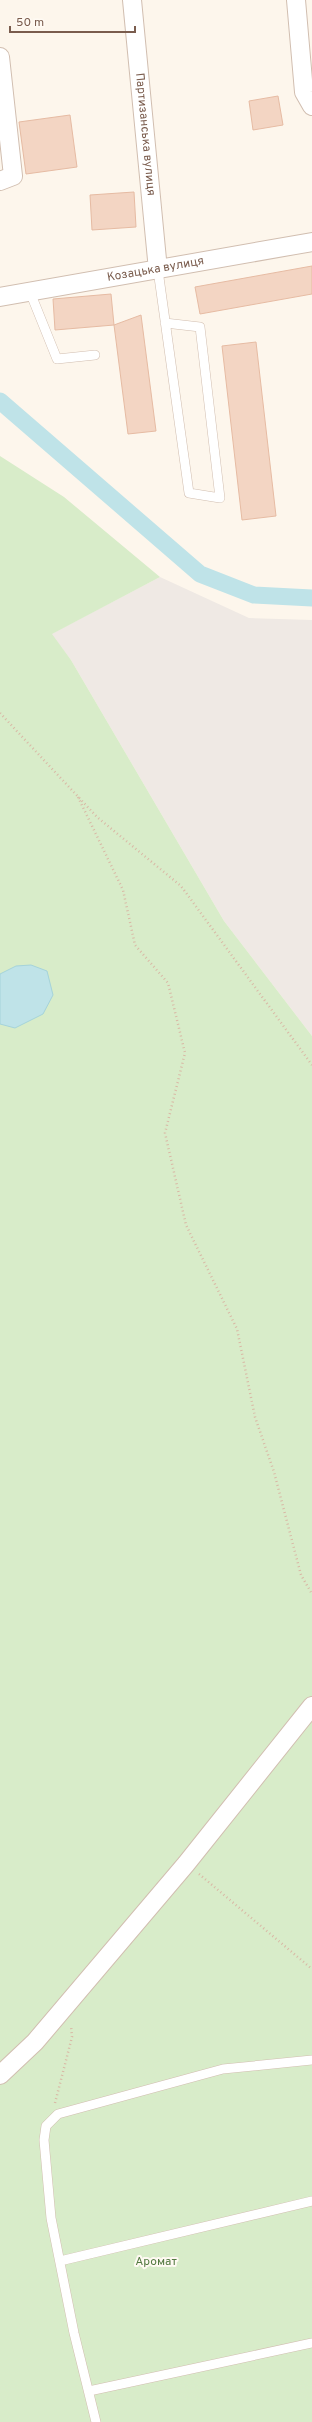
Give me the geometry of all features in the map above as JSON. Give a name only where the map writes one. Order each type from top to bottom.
[{"type":"street","name":"Партизанська вулиця","points":[[132,0],[158,270]]},
{"type":"street","points":[[296,0],[304,92],[312,106]]},
{"type":"street","points":[[0,57],[13,176],[0,181]]},
{"type":"street","name":"Козацька вулиця","points":[[0,297],[312,242]]},
{"type":"street","points":[[0,2075],[35,2042],[186,1864],[312,1706]]},
{"type":"lane","points":[[158,270],[165,323],[189,493],[220,498],[200,327],[165,323]]},
{"type":"lane","points":[[30,292],[57,359],[95,355]]},
{"type":"lane","points":[[96,2422],[51,2218],[44,2140],[46,2126],[58,2114],[223,2069],[312,2060]]},
{"type":"lane","points":[[60,2261],[312,2201]]},
{"type":"lane","points":[[89,2391],[312,2342]]},
{"type":"path","points":[[0,713],[97,817],[181,886],[237,965],[312,1065]]},
{"type":"path","points":[[78,797],[123,890],[134,945],[168,983],[185,1053],[165,1133],[186,1225],[237,1329],[255,1417],[274,1472],[301,1575],[312,1594]]},
{"type":"path","points":[[186,1864],[312,1969]]},
{"type":"path","points":[[46,2126],[59,2091],[72,2037],[68,2003]]},
{"type":"shaded area","points":[[160,577],[249,618],[312,620],[312,1036],[224,921],[71,660],[51,634]]},
{"type":"green space","name":"Аромат","points":[[0,456],[64,497],[160,577],[52,634],[71,660],[224,921],[312,1036],[312,2422],[0,2422]]},
{"type":"water","points":[[31,965],[47,971],[53,995],[43,1014],[15,1028],[0,1024],[0,974],[16,966]]},
{"type":"building","points":[[278,96],[283,125],[253,130],[249,101]]},
{"type":"building","points":[[70,115],[77,167],[26,174],[19,122]]},
{"type":"building","points":[[134,192],[136,227],[92,230],[90,195]]},
{"type":"building","points":[[312,266],[312,294],[200,314],[195,287]]},
{"type":"building","points":[[111,294],[114,325],[55,330],[53,299]]},
{"type":"building","points":[[141,315],[156,431],[128,434],[114,325]]},
{"type":"building","points":[[256,342],[276,516],[242,520],[222,346]]},
{"type":"waterway","points":[[0,401],[200,574],[254,595],[312,598]]}]
